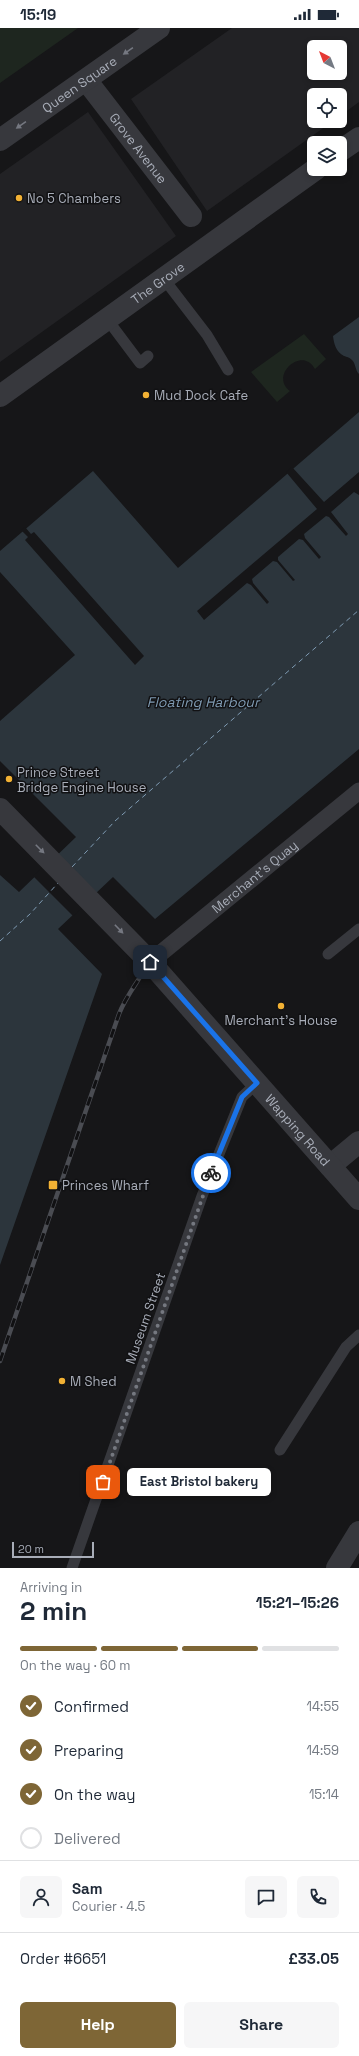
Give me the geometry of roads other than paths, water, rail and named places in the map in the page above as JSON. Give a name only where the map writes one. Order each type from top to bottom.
[{"type":"street","name":"Queen Square","points":[[0,140],[159,28]]},
{"type":"street","name":"Grove Avenue","points":[[86,80],[191,216]]},
{"type":"street","points":[[347,147],[359,138]]},
{"type":"street","name":"The Grove","points":[[0,396],[307,176]]},
{"type":"street","name":"Merchant's Quay","points":[[150,962],[359,791]]},
{"type":"street","name":"Wapping Road","points":[[6,815],[92,901],[150,962],[359,1200]]},
{"type":"street","points":[[330,1166],[359,1142]]},
{"type":"street","points":[[337,1568],[358,1538]]},
{"type":"lane","points":[[164,279],[207,335],[228,370]]},
{"type":"lane","points":[[107,319],[140,363],[148,356]]},
{"type":"lane","points":[[328,954],[359,928]]},
{"type":"lane","name":"Museum Street","points":[[72,1568],[202,1196],[242,1097],[257,1083]]},
{"type":"lane","points":[[280,1450],[346,1347],[359,1335]]},
{"type":"water","points":[[359,317],[359,374],[352,360],[337,350],[333,336]]},
{"type":"water","name":"Floating Harbour","points":[[359,412],[359,749],[155,919],[113,877],[58,929],[102,974],[0,1265],[0,875],[19,892],[76,837],[0,761],[0,721],[75,655],[0,572],[0,551],[93,471],[178,568]]},
{"type":"railway","points":[[0,1361],[119,1014],[154,952]]},
{"type":"place","name":"No 5 Chambers","points":[[19,198]]},
{"type":"place","name":"Mud Dock Cafe","points":[[146,395]]},
{"type":"place","name":"Prince Street Bridge Engine House","points":[[9,779]]},
{"type":"place","name":"Merchant's House","points":[[281,1006]]},
{"type":"place","name":"Princes Wharf","points":[[53,1185]]},
{"type":"place","name":"M Shed","points":[[62,1381]]},
{"type":"place","name":"East Bristol bakery","points":[[103,1482]]}]
